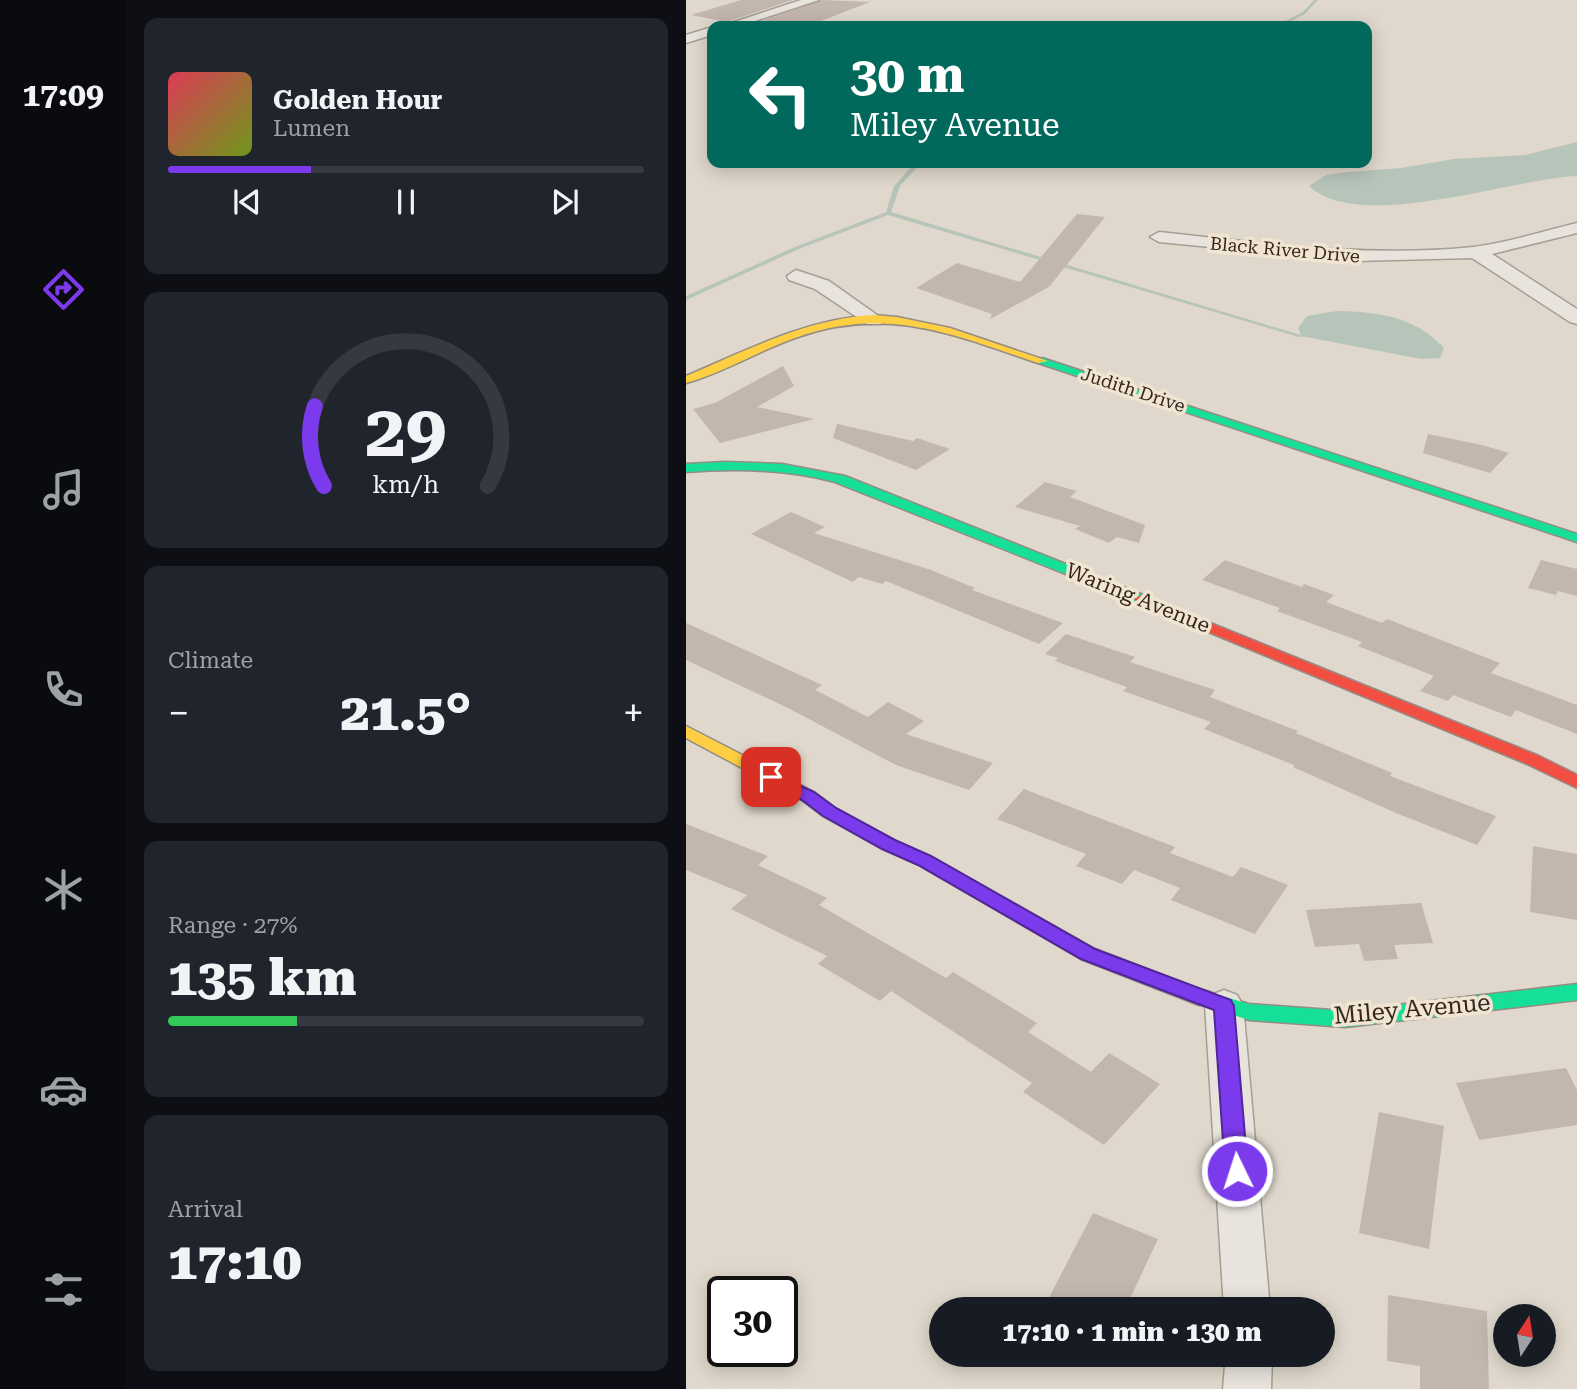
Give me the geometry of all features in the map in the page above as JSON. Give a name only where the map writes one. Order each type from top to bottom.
[{"type":"street","points":[[744,21],[813,0]]},
{"type":"street","points":[[686,39],[707,33]]},
{"type":"street","name":"Black River Drive","points":[[1159,237],[1358,258],[1476,251],[1577,228]]},
{"type":"street","points":[[1476,251],[1577,318]]},
{"type":"street","points":[[796,276],[822,285],[874,320]]},
{"type":"street","name":"Judith Drive","points":[[686,380],[810,329],[848,320],[905,321],[1022,354],[1577,538]]},
{"type":"street","name":"Waring Avenue","points":[[686,468],[740,462],[764,463],[840,479],[1032,554],[1521,755],[1577,782]]},
{"type":"street","name":"Miley Avenue","points":[[686,731],[808,796],[829,812],[888,845],[925,860],[1088,954],[1224,1006],[1249,1012],[1345,1019],[1577,992]]},
{"type":"street","points":[[1224,1006],[1246,1297]]},
{"type":"street","points":[[1247,1389],[1248,1367]]},
{"type":"shaded area","points":[[1577,142],[1577,176],[1438,200],[1363,205],[1332,199],[1309,186],[1326,175],[1401,168],[1454,159],[1525,155]]},
{"type":"shaded area","points":[[1337,311],[1381,315],[1408,322],[1433,337],[1444,348],[1440,358],[1421,359],[1301,336],[1298,328],[1307,316]]},
{"type":"building","points":[[741,0],[793,0],[729,21],[691,15]]},
{"type":"building","points":[[822,0],[870,2],[821,21],[762,21]]},
{"type":"building","points":[[1077,214],[1105,217],[1049,287],[990,319],[992,314],[916,288],[957,263],[1020,282]]},
{"type":"building","points":[[783,366],[794,386],[757,407],[814,419],[720,443],[693,409],[715,403]]},
{"type":"building","points":[[837,424],[913,441],[917,438],[950,449],[916,470],[833,438]]},
{"type":"building","points":[[1428,434],[1509,453],[1490,473],[1423,453]]},
{"type":"building","points":[[1045,482],[1077,491],[1070,497],[1145,525],[1139,543],[1117,537],[1109,543],[1075,529],[1080,526],[1015,507]]},
{"type":"building","points":[[791,512],[825,527],[814,533],[931,570],[975,588],[972,590],[1063,623],[1039,644],[886,581],[882,584],[859,577],[853,582],[751,534]]},
{"type":"building","points":[[1225,560],[1302,587],[1304,584],[1334,595],[1326,602],[1382,623],[1387,619],[1500,663],[1491,673],[1577,705],[1577,734],[1516,710],[1511,717],[1453,695],[1448,701],[1420,691],[1434,676],[1358,646],[1362,642],[1277,611],[1280,608],[1202,580]]},
{"type":"building","points":[[1541,560],[1577,569],[1577,596],[1558,591],[1556,595],[1528,588]]},
{"type":"building","points":[[686,623],[822,685],[815,690],[868,717],[888,702],[924,721],[906,734],[993,763],[969,790],[896,765],[788,708],[686,660]]},
{"type":"building","points":[[1066,634],[1135,657],[1130,662],[1215,690],[1210,697],[1298,731],[1296,733],[1392,773],[1390,776],[1496,816],[1477,845],[1396,813],[1293,767],[1294,765],[1204,729],[1211,722],[1123,691],[1127,687],[1055,661],[1058,658],[1045,654]]},
{"type":"building","points":[[1024,789],[1175,847],[1170,853],[1233,877],[1241,867],[1288,885],[1255,934],[1171,900],[1180,888],[1134,870],[1122,884],[1076,866],[1086,854],[997,819]]},
{"type":"building","points":[[686,824],[768,856],[758,865],[827,898],[819,905],[946,978],[953,972],[1037,1023],[1028,1032],[1091,1072],[1109,1053],[1160,1084],[1104,1145],[1023,1092],[1032,1083],[891,991],[880,1001],[818,964],[827,956],[731,909],[747,895],[686,870]]},
{"type":"building","points":[[1533,846],[1577,854],[1577,920],[1530,912]]},
{"type":"building","points":[[1421,903],[1433,943],[1394,945],[1398,959],[1364,961],[1359,944],[1315,947],[1306,910]]},
{"type":"building","points":[[1566,1068],[1577,1090],[1577,1125],[1479,1140],[1456,1083]]},
{"type":"building","points":[[1379,1112],[1444,1126],[1429,1249],[1359,1233]]},
{"type":"building","points":[[1093,1213],[1158,1239],[1131,1297],[1049,1297]]},
{"type":"building","points":[[1388,1295],[1487,1311],[1489,1389],[1420,1389],[1420,1366],[1387,1361]]},
{"type":"waterway","points":[[1288,21],[1304,13],[1316,0]]},
{"type":"waterway","points":[[888,213],[897,186],[913,168]]},
{"type":"waterway","points":[[686,298],[797,248],[888,213]]},
{"type":"waterway","points":[[888,213],[1301,336]]},
{"type":"traffic: fast","points":[[1042,361],[1577,538]]},
{"type":"traffic: fast","points":[[686,468],[763,466],[801,470],[840,479],[1141,599]]},
{"type":"traffic: fast","points":[[1199,997],[1249,1012],[1345,1019],[1577,992]]},
{"type":"traffic: slow","points":[[686,380],[809,329],[848,320],[897,320],[922,324],[1042,361]]},
{"type":"traffic: slow","points":[[686,731],[808,796],[829,812],[889,845],[925,861],[1088,954],[1199,997]]},
{"type":"traffic: jam","points":[[1141,599],[1533,760],[1577,782]]},
{"type":"route","points":[[771,777],[808,796],[829,812],[888,845],[925,860],[1088,954],[1224,1006],[1237,1171]]}]
